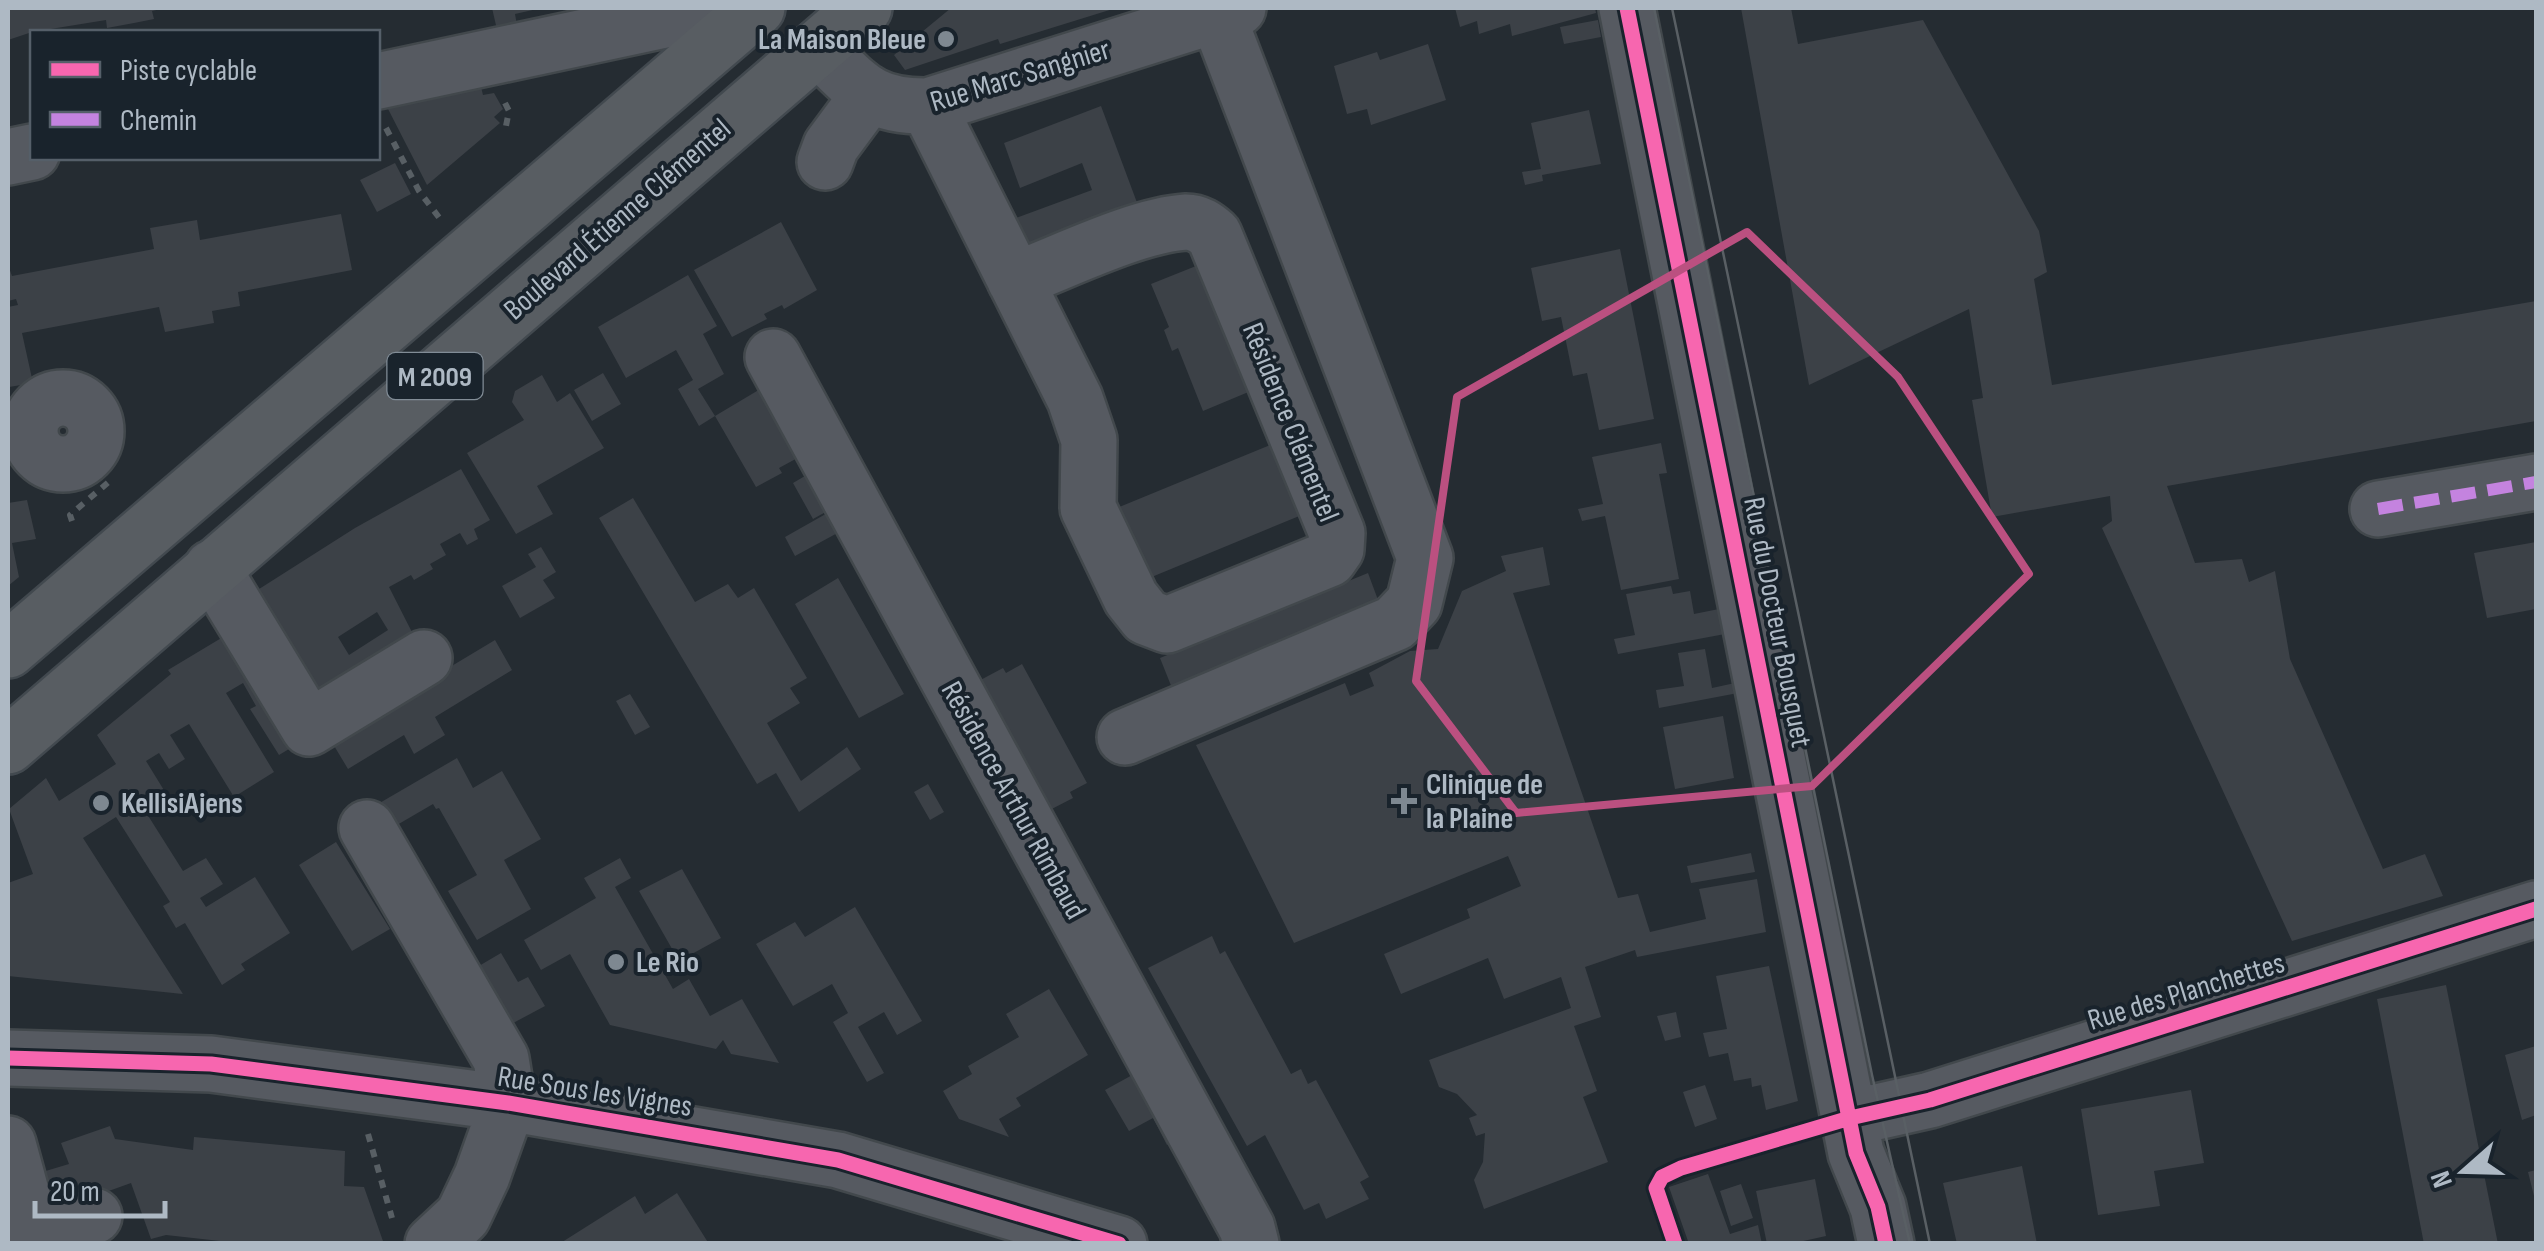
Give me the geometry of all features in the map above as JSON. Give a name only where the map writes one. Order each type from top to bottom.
[{"type":"main road","name":"Boulevard Étienne Clémentel","points":[[8,746],[864,8]]},
{"type":"main road","name":"M 2009","points":[[8,650],[755,9]]},
{"type":"street","name":"Rue du Docteur Bousquet","points":[[1627,8],[1856,1153],[1878,1207],[1886,1244]]},
{"type":"street","points":[[380,80],[697,13],[755,9]]},
{"type":"street","points":[[1125,737],[1394,623],[1414,604],[1425,558],[1228,10]]},
{"type":"street","name":"Rue Marc Sangnier","points":[[868,96],[897,106],[928,106],[1228,10]]},
{"type":"street","points":[[818,48],[868,96],[831,146],[824,162]]},
{"type":"street","name":"Résidence Clémentel","points":[[928,106],[1075,399],[1089,440],[1088,508],[1131,598],[1146,617],[1167,625],[1329,559],[1336,549],[1337,533],[1214,235],[1203,225],[1188,222],[1140,233],[1016,280]]},
{"type":"street","name":"Résidence Arthur Rimbaud","points":[[773,358],[1247,1228],[1251,1244]]},
{"type":"street","points":[[18,449],[41,405],[59,397],[78,400],[92,413],[105,466]]},
{"type":"street","points":[[2378,509],[2536,482]]},
{"type":"street","points":[[212,568],[309,728],[424,658]]},
{"type":"street","points":[[366,828],[502,1059],[508,1103],[463,1216],[413,1235]]},
{"type":"street","name":"Rue des Planchettes","points":[[1850,1118],[1930,1100],[2536,909]]},
{"type":"street","name":"Rue Sous les Vignes","points":[[29,1058],[211,1064],[508,1103],[838,1160],[1088,1239]]},
{"type":"street","points":[[8,1144],[30,1221],[38,1230],[49,1231],[94,1216]]},
{"type":"path","points":[[502,98],[509,111],[506,126]]},
{"type":"path","points":[[380,116],[419,192],[469,256]]},
{"type":"path","points":[[72,522],[70,515],[105,466]]},
{"type":"path","points":[[353,1083],[413,1235]]},
{"type":"highlighted area","points":[[1747,232],[1898,377],[2029,574],[1812,786],[1516,813],[1416,681],[1457,397]]},
{"type":"building","points":[[8,8],[161,8],[152,11],[154,19],[107,28],[106,20],[30,30],[8,40]]},
{"type":"building","points":[[492,8],[537,9],[515,14],[518,31],[498,34]]},
{"type":"building","points":[[951,8],[1116,8],[1000,44],[998,39],[905,70],[894,55]]},
{"type":"building","points":[[1455,8],[1595,8],[1596,13],[1512,36],[1510,24],[1479,34],[1477,21],[1460,27]]},
{"type":"building","points":[[1741,8],[1791,8],[1798,44],[1923,20],[2039,231],[2047,272],[2034,279],[2052,385],[2536,301],[2536,421],[2167,486],[2195,563],[2242,559],[2249,582],[2275,571],[2290,659],[2383,869],[2425,854],[2443,896],[2292,941],[2102,528],[2112,521],[2110,496],[1992,517],[1972,400],[1983,398],[1969,309],[1809,385]]},
{"type":"building","points":[[1598,20],[1601,37],[1564,44],[1560,27]]},
{"type":"building","points":[[1428,44],[1446,100],[1371,125],[1367,109],[1347,114],[1334,66],[1377,52],[1380,60]]},
{"type":"building","points":[[481,87],[483,95],[494,93],[503,109],[494,117],[500,123],[427,185],[386,105]]},
{"type":"building","points":[[1101,106],[1139,208],[1027,250],[1016,218],[1092,190],[1082,163],[1020,188],[1004,143]]},
{"type":"building","points":[[1589,110],[1601,164],[1542,175],[1543,181],[1525,185],[1522,172],[1541,169],[1531,123]]},
{"type":"building","points":[[395,163],[411,194],[377,212],[360,180]]},
{"type":"building","points":[[341,214],[352,270],[238,292],[240,306],[212,311],[214,323],[165,332],[159,307],[22,333],[33,383],[9,387],[8,307],[18,305],[16,299],[8,301],[8,265],[12,276],[154,249],[150,228],[197,220],[200,240]]},
{"type":"building","points":[[781,222],[817,290],[784,309],[782,305],[764,314],[767,319],[732,337],[694,270]]},
{"type":"building","points":[[1620,249],[1654,419],[1599,430],[1587,373],[1573,376],[1561,317],[1542,321],[1531,268]]},
{"type":"building","points":[[1206,262],[1258,388],[1203,411],[1178,348],[1172,351],[1164,330],[1169,327],[1151,284]]},
{"type":"building","points":[[688,275],[717,326],[703,334],[724,374],[698,389],[715,416],[699,426],[678,389],[693,380],[676,350],[626,378],[598,327]]},
{"type":"building","points":[[603,373],[621,404],[592,421],[574,390]]},
{"type":"building","points":[[542,375],[557,402],[570,393],[604,448],[537,486],[553,514],[516,534],[467,453],[524,420],[512,402],[515,391]]},
{"type":"building","points":[[762,388],[801,456],[779,468],[782,473],[756,487],[715,416]]},
{"type":"building","points":[[1280,441],[1309,512],[1142,581],[1112,510]]},
{"type":"building","points":[[1661,443],[1667,473],[1659,474],[1679,579],[1621,590],[1605,516],[1582,521],[1578,509],[1603,504],[1592,457]]},
{"type":"building","points":[[461,469],[490,520],[474,529],[478,539],[467,545],[460,533],[440,544],[446,555],[430,564],[433,569],[389,587],[417,642],[312,707],[248,596],[355,528]],"holes":[[[377,612],[388,630],[349,655],[338,637]]]},
{"type":"building","points":[[810,473],[831,509],[813,519],[793,483]]},
{"type":"building","points":[[633,498],[695,602],[728,584],[738,598],[754,588],[807,678],[790,688],[800,703],[767,723],[801,781],[847,747],[861,769],[799,812],[776,773],[757,784],[599,518]]},
{"type":"building","points":[[27,500],[36,539],[12,543],[19,577],[8,586],[8,503]]},
{"type":"building","points":[[831,511],[843,530],[795,556],[785,537]]},
{"type":"building","points":[[2536,542],[2536,609],[2487,618],[2474,553]]},
{"type":"building","points":[[541,547],[556,572],[543,580],[555,598],[520,618],[502,586],[536,567],[528,554]]},
{"type":"building","name":"Clinique de la Plaine","points":[[1543,547],[1550,585],[1513,593],[1618,898],[1638,894],[1650,932],[1706,919],[1699,889],[1757,879],[1766,932],[1637,957],[1635,950],[1585,967],[1601,1017],[1574,1026],[1597,1091],[1583,1097],[1608,1162],[1484,1209],[1474,1180],[1483,1162],[1485,1133],[1476,1136],[1469,1118],[1477,1115],[1457,1094],[1439,1087],[1429,1060],[1571,1008],[1561,977],[1504,999],[1488,958],[1401,994],[1384,954],[1470,918],[1467,909],[1521,886],[1508,856],[1294,943],[1196,745],[1345,683],[1350,696],[1374,686],[1369,673],[1410,651],[1438,649],[1462,591],[1506,571],[1501,556]]},
{"type":"building","points":[[1368,573],[1381,608],[1174,693],[1160,658]]},
{"type":"building","points":[[838,578],[904,694],[859,718],[795,604]]},
{"type":"building","points":[[1671,586],[1673,594],[1690,591],[1694,614],[1719,609],[1725,634],[1618,654],[1614,639],[1635,635],[1626,594]]},
{"type":"building","points":[[238,628],[294,746],[279,755],[250,709],[256,706],[243,683],[226,693],[274,772],[234,797],[189,724],[170,735],[185,759],[169,769],[159,753],[146,761],[170,800],[147,814],[183,871],[206,858],[223,884],[200,898],[206,907],[255,877],[290,933],[241,964],[245,970],[222,985],[185,923],[176,928],[163,906],[170,902],[116,817],[83,838],[183,994],[8,976],[8,883],[33,874],[9,809],[46,778],[59,801],[116,764],[97,735],[171,674],[168,670]]},
{"type":"building","points":[[495,640],[512,670],[435,717],[445,735],[414,754],[404,735],[348,769],[330,739]]},
{"type":"building","points":[[1705,649],[1712,688],[1735,683],[1738,693],[1659,708],[1656,690],[1684,686],[1678,653]]},
{"type":"building","points":[[1022,664],[1087,783],[1070,792],[1073,798],[1044,813],[973,684],[1003,668],[1006,673]]},
{"type":"building","points":[[630,694],[650,727],[635,735],[616,701]]},
{"type":"building","points":[[1723,716],[1734,778],[1675,789],[1663,727]]},
{"type":"building","points":[[457,758],[473,788],[502,771],[541,839],[504,860],[531,909],[477,940],[448,891],[477,875],[439,808],[433,804],[385,832],[371,808]]},
{"type":"building","points":[[928,784],[944,812],[930,820],[914,792]]},
{"type":"building","points":[[336,842],[390,929],[352,951],[299,865]]},
{"type":"building","points":[[1751,853],[1755,872],[1691,883],[1687,866]]},
{"type":"building","name":"Le Rio","points":[[620,858],[631,878],[615,887],[673,989],[689,979],[710,1016],[742,999],[779,1063],[731,1054],[723,1040],[716,1049],[610,1025],[570,954],[541,970],[524,940],[596,898],[584,878]]},
{"type":"building","points":[[682,869],[721,938],[679,961],[639,891]]},
{"type":"building","points":[[855,907],[922,1021],[897,1035],[884,1012],[858,1027],[884,1073],[867,1082],[833,1022],[848,1013],[832,984],[793,1006],[756,944],[795,922],[805,937]]},
{"type":"building","points":[[1212,936],[1220,954],[1225,951],[1291,1074],[1301,1069],[1308,1084],[1316,1080],[1369,1177],[1360,1182],[1369,1199],[1326,1219],[1319,1203],[1304,1210],[1265,1135],[1247,1146],[1148,968]]},
{"type":"building","points":[[501,953],[518,982],[528,977],[545,1006],[502,1029],[467,973]]},
{"type":"building","points":[[1769,966],[1798,1101],[1766,1110],[1761,1085],[1752,1087],[1751,1078],[1734,1081],[1728,1053],[1709,1057],[1703,1033],[1727,1029],[1716,976]]},
{"type":"building","points":[[2446,985],[2498,1244],[2424,1244],[2377,999]]},
{"type":"building","points":[[1049,989],[1088,1055],[1016,1098],[1021,1106],[999,1119],[1009,1137],[959,1119],[943,1091],[972,1074],[968,1066],[1019,1037],[1006,1014]]},
{"type":"building","points":[[1676,1012],[1681,1037],[1665,1041],[1657,1016]]},
{"type":"building","points":[[2536,1046],[2536,1115],[2522,1120],[2505,1055]]},
{"type":"building","points":[[1145,1068],[1183,1136],[1167,1145],[1153,1118],[1129,1131],[1105,1090]]},
{"type":"building","points":[[1705,1085],[1717,1119],[1695,1127],[1683,1092]]},
{"type":"building","points":[[2191,1090],[2204,1163],[2154,1171],[2160,1206],[2098,1215],[2081,1109]]},
{"type":"building","points":[[110,1126],[115,1139],[193,1150],[194,1137],[345,1151],[344,1186],[364,1187],[384,1244],[247,1244],[166,1235],[151,1239],[131,1183],[53,1211],[39,1173],[69,1164],[61,1143]]},
{"type":"building","points":[[2022,1166],[2037,1244],[1957,1244],[1943,1183]]},
{"type":"building","points":[[2536,1170],[2536,1200],[2535,1200],[2528,1172]]},
{"type":"building","points":[[1708,1174],[1730,1234],[1758,1225],[1762,1244],[1689,1244],[1669,1187]]},
{"type":"building","points":[[1815,1179],[1826,1236],[1790,1244],[1767,1244],[1756,1191]]},
{"type":"building","points":[[1741,1184],[1753,1218],[1731,1226],[1720,1191]]},
{"type":"building","points":[[677,1193],[709,1244],[559,1244],[635,1196],[645,1214]]},
{"type":"tram line","points":[[1654,8],[1910,1244]]},
{"type":"tram line","points":[[1672,8],[1930,1244]]},
{"type":"marked path","points":[[2378,509],[2536,482]]},
{"type":"cycle path","points":[[1627,8],[1856,1153],[1878,1207],[1886,1244]]},
{"type":"cycle path","points":[[1675,1244],[1656,1188],[1662,1177],[1681,1168],[1850,1118],[1930,1100],[2536,909]]},
{"type":"cycle path","points":[[8,1058],[211,1064],[508,1103],[838,1160],[1119,1244]]},
{"type":"place","name":"La Maison Bleue","points":[[946,39]]},
{"type":"place","name":"Clinique de la Plaine","points":[[1404,801]]},
{"type":"place","name":"KellisiAjens","points":[[101,803]]},
{"type":"place","name":"Le Rio","points":[[616,962]]}]
